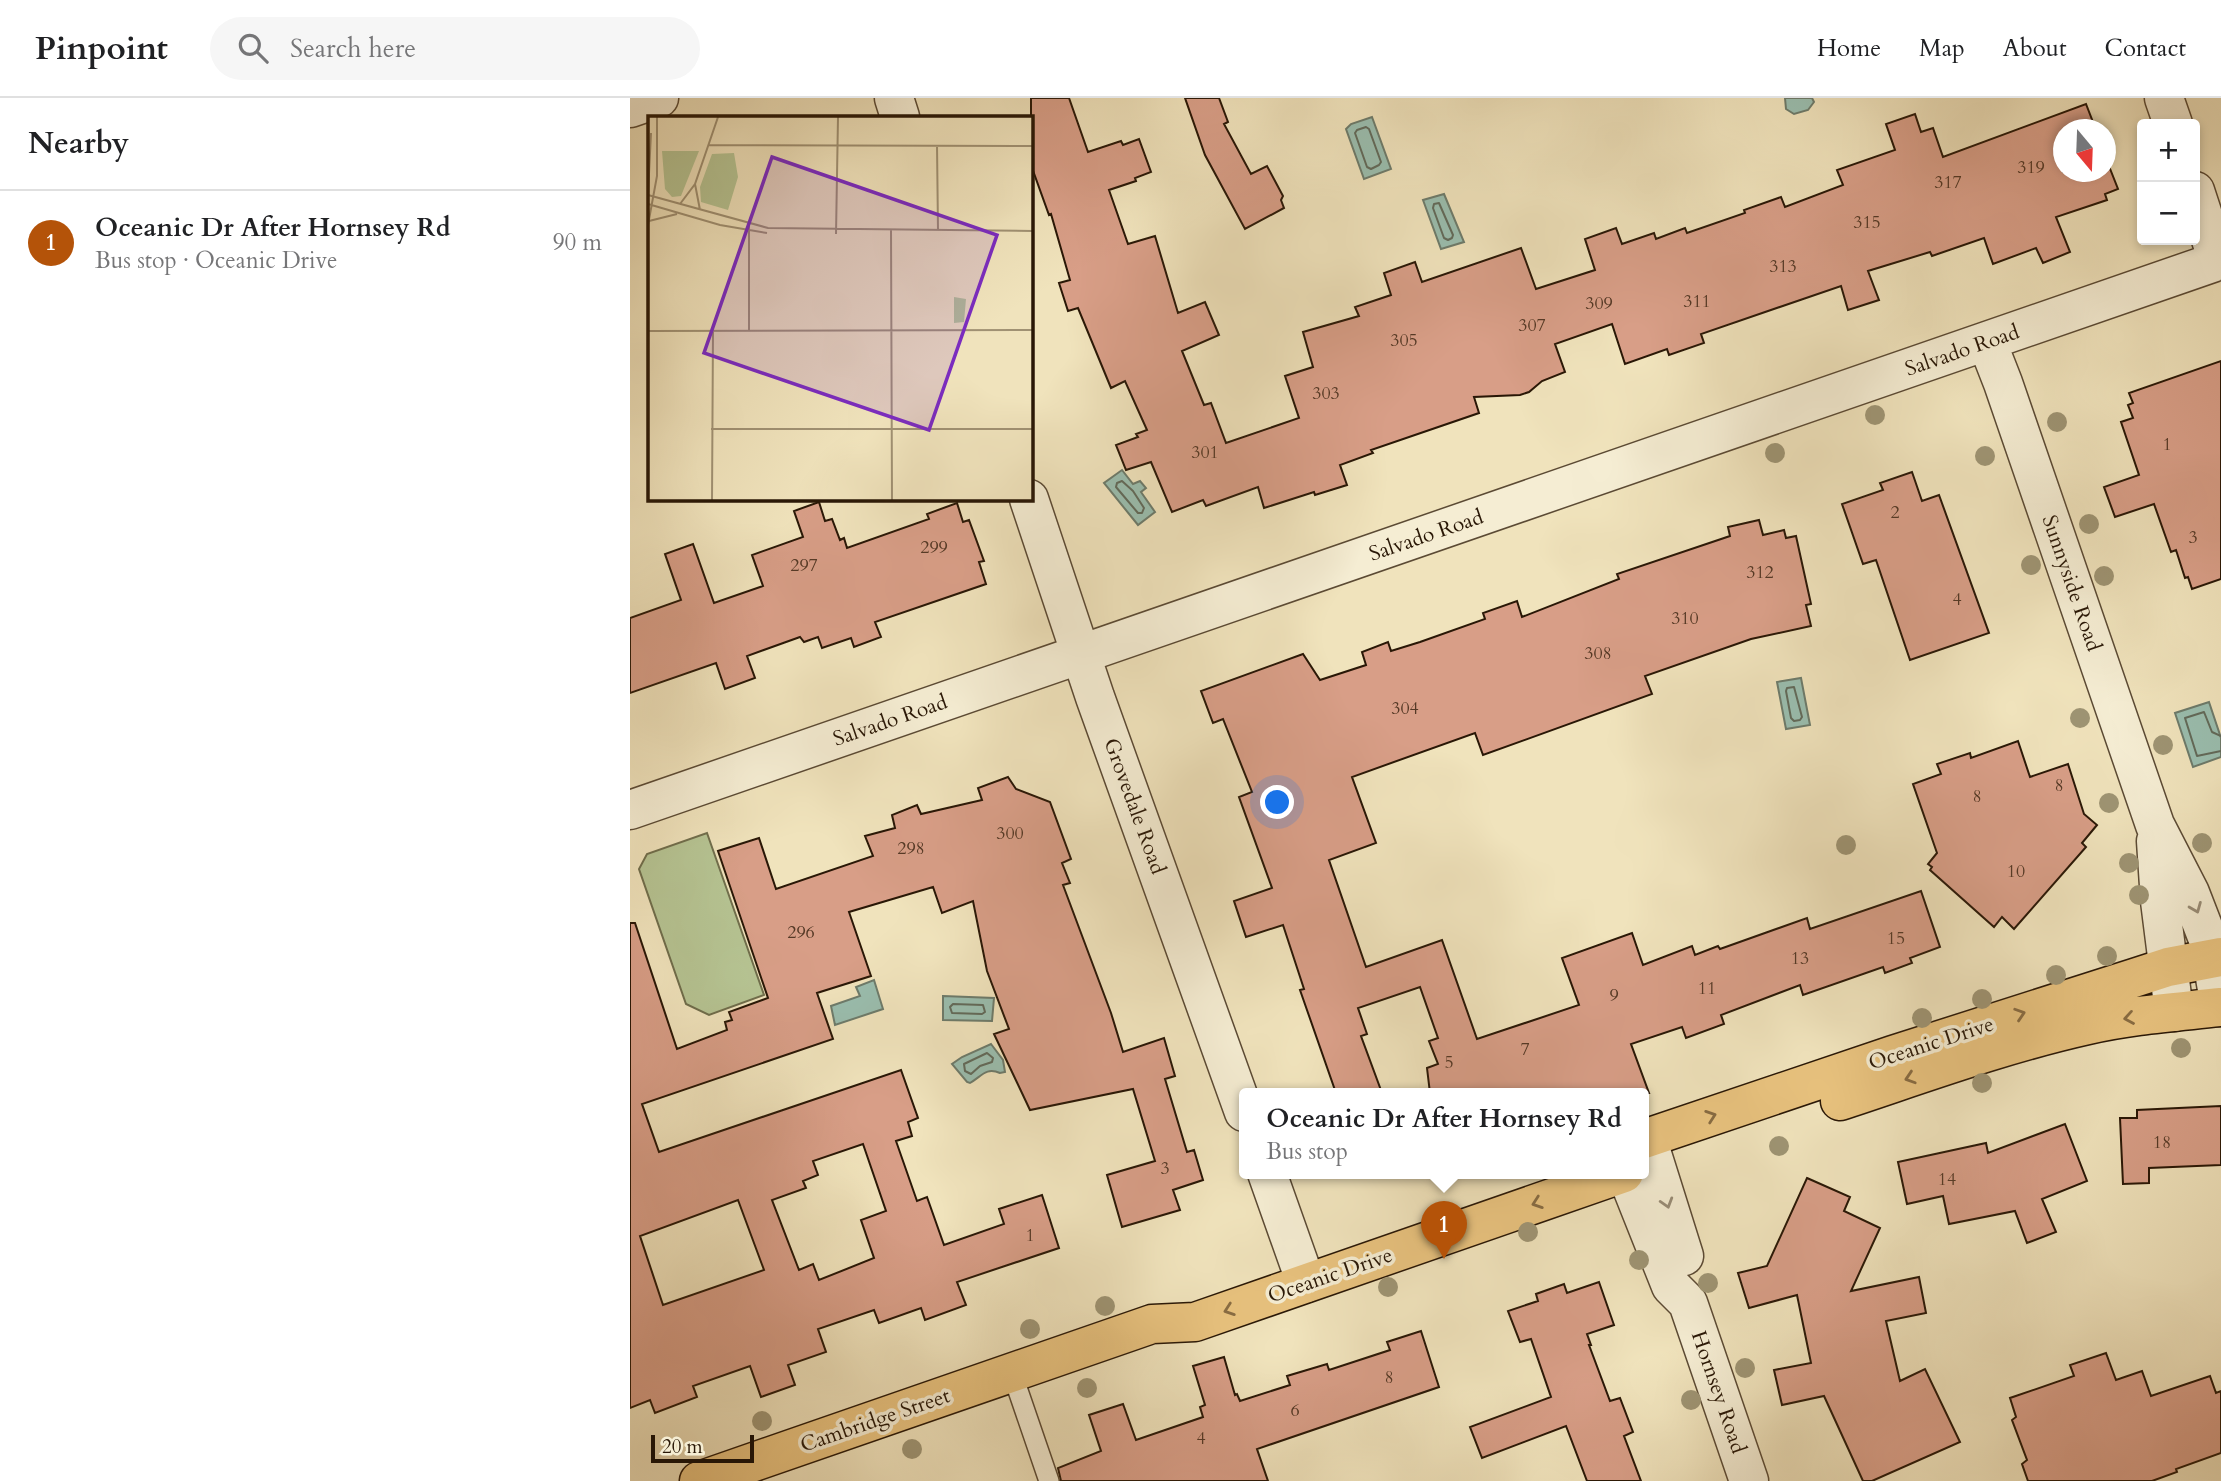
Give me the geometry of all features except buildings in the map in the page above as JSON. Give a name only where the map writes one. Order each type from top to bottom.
[{"type":"main road","name":"Oceanic Drive","points":[[1649,1155],[1893,1055],[2168,967],[2217,958]]},
{"type":"main road","name":"Oceanic Drive","points":[[1649,1156],[1993,1050],[2088,1025],[2221,1007]]},
{"type":"main road","name":"Oceanic Drive","points":[[1012,1373],[1152,1324],[1195,1322],[1302,1271],[1530,1179]]},
{"type":"main road","name":"Oceanic Drive","points":[[1302,1271],[1580,1179]]},
{"type":"main road","name":"Cambridge Street","points":[[699,1481],[1012,1373]]},
{"type":"street","points":[[630,108],[659,98]]},
{"type":"street","points":[[894,98],[900,116]]},
{"type":"street","points":[[2164,98],[2171,119]]},
{"type":"street","points":[[2200,206],[2219,261]]},
{"type":"street","name":"Salvado Road","points":[[630,810],[2219,261]]},
{"type":"street","name":"Sunnyside Road","points":[[1987,342],[2155,825],[2190,893],[2217,958],[2221,1007]]},
{"type":"street","name":"Grovedale Road","points":[[1029,500],[1081,654],[1239,1098]]},
{"type":"street","name":"Sunnyside Road","points":[[2155,825],[2174,1012]]},
{"type":"street","points":[[1269,1179],[1302,1271]]},
{"type":"street","name":"Hornsey Road","points":[[1648,1179],[1691,1279],[1688,1303],[1749,1481]]},
{"type":"lane","points":[[1012,1373],[1049,1481]]},
{"type":"green space","points":[[707,833],[764,995],[709,1015],[686,1004],[639,869],[647,854]]},
{"type":"water","points":[[1785,98],[1812,98],[1814,102],[1808,110],[1794,114],[1786,109]]},
{"type":"water","points":[[1372,117],[1391,169],[1364,179],[1346,129],[1351,124]]},
{"type":"water","points":[[1444,194],[1464,242],[1441,249],[1423,200]]},
{"type":"water","points":[[1122,470],[1133,484],[1140,481],[1146,488],[1141,492],[1155,512],[1138,525],[1104,483]]},
{"type":"water","points":[[1801,678],[1810,725],[1786,729],[1777,682]]},
{"type":"water","points":[[2209,702],[2221,738],[2221,757],[2193,767],[2175,713]]},
{"type":"water","points":[[874,980],[883,1009],[835,1025],[831,1006],[860,996],[856,987]]},
{"type":"water","points":[[943,996],[994,998],[992,1021],[943,1020]]},
{"type":"water","points":[[991,1044],[1003,1060],[1005,1072],[984,1073],[970,1083],[967,1082],[952,1064]]},
{"type":"place","name":"Oceanic Dr After Hornsey Rd","points":[[1444,1259]]}]
